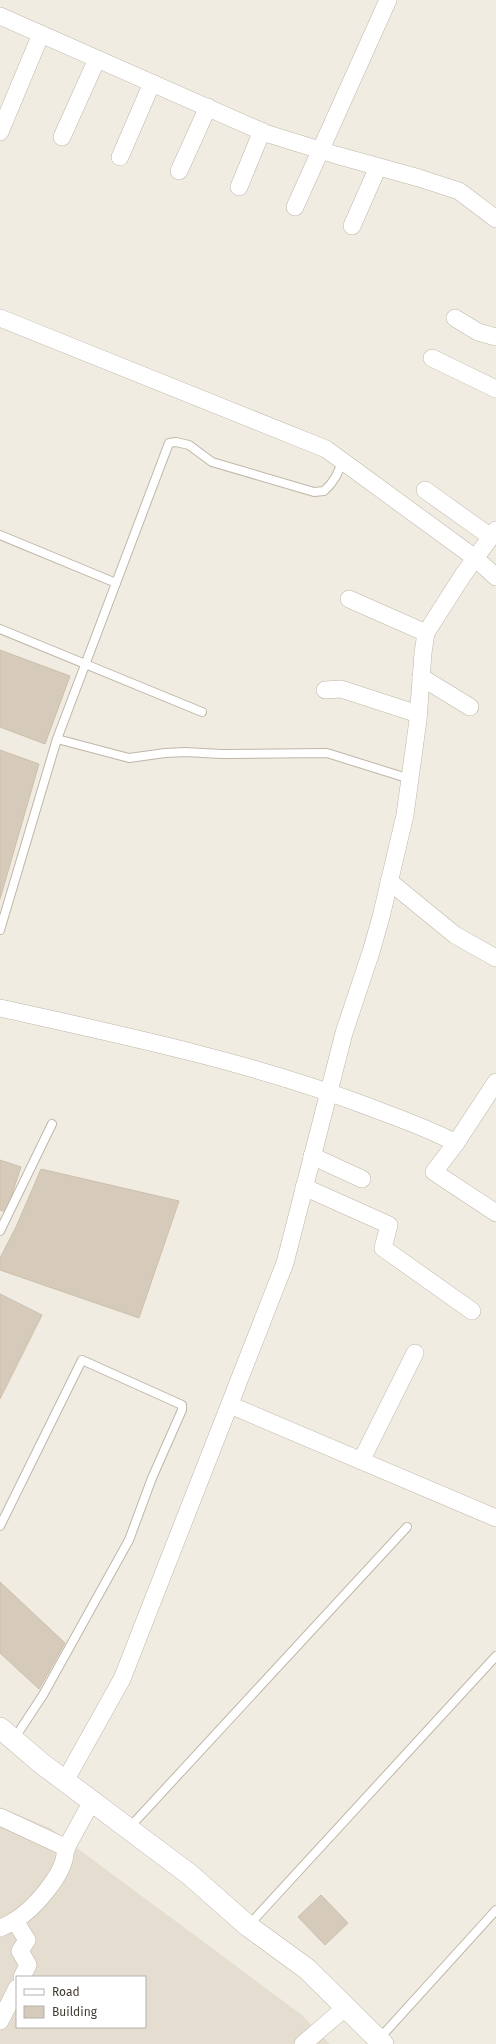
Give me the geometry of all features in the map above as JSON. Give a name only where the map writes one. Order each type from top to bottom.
[{"type":"street","points":[[295,207],[388,0]]},
{"type":"street","points":[[0,16],[262,131],[460,192],[496,219]]},
{"type":"street","points":[[0,132],[41,34]]},
{"type":"street","points":[[62,137],[97,59]]},
{"type":"street","points":[[120,157],[152,83]]},
{"type":"street","points":[[179,171],[208,107]]},
{"type":"street","points":[[239,187],[262,131]]},
{"type":"street","points":[[352,226],[378,166]]},
{"type":"street","points":[[0,318],[326,449],[475,558],[496,577]]},
{"type":"street","points":[[455,318],[478,332],[496,338]]},
{"type":"street","points":[[432,358],[496,389]]},
{"type":"street","points":[[64,1781],[122,1679],[285,1263],[344,1033],[372,952],[405,815],[418,714],[426,632],[475,558],[494,533],[425,490]]},
{"type":"street","points":[[349,599],[426,632]]},
{"type":"street","points":[[421,678],[470,707]]},
{"type":"street","points":[[325,690],[341,690],[418,714]]},
{"type":"street","points":[[389,881],[455,935],[496,958]]},
{"type":"street","points":[[0,1008],[222,1060],[329,1092],[429,1128],[456,1143]]},
{"type":"street","points":[[496,1082],[456,1143],[434,1172],[496,1214]]},
{"type":"street","points":[[312,1156],[362,1179]]},
{"type":"street","points":[[304,1187],[389,1225],[383,1248],[472,1312]]},
{"type":"street","points":[[361,1461],[415,1353]]},
{"type":"street","points":[[230,1405],[496,1518]]},
{"type":"street","points":[[7,1734],[64,1781],[188,1874],[248,1926],[307,1969],[380,2042]]},
{"type":"street","points":[[22,1976],[28,1965],[20,1951],[27,1940],[8,1924],[54,1882],[66,1858],[67,1848],[92,1801]]},
{"type":"street","points":[[0,1817],[67,1848]]},
{"type":"street","points":[[0,2021],[16,1990]]},
{"type":"street","points":[[303,2044],[346,2008]]},
{"type":"lane","points":[[0,930],[57,739],[169,443],[176,442],[189,445],[212,462],[314,492],[324,491],[334,482],[342,461]]},
{"type":"lane","points":[[0,535],[116,583]]},
{"type":"lane","points":[[0,629],[202,712]]},
{"type":"lane","points":[[57,739],[128,758],[165,752],[222,754],[327,753],[410,779]]},
{"type":"lane","points":[[0,1231],[52,1124]]},
{"type":"lane","points":[[0,1526],[82,1360],[182,1405],[182,1410],[152,1478],[129,1540],[43,1695],[7,1734]]},
{"type":"lane","points":[[128,1829],[406,1527]]},
{"type":"lane","points":[[248,1926],[496,1656]]},
{"type":"lane","points":[[380,2042],[496,1910]]},
{"type":"shaded area","points":[[0,1807],[50,1828],[302,2015],[330,2044],[0,2044]]},
{"type":"building","points":[[0,650],[70,676],[45,744],[0,727]]},
{"type":"building","points":[[0,750],[39,764],[0,899]]},
{"type":"building","points":[[0,1160],[21,1167],[6,1212],[0,1210]]},
{"type":"building","points":[[41,1169],[179,1201],[139,1318],[0,1270],[0,1258],[16,1227]]},
{"type":"building","points":[[0,1294],[42,1315],[0,1399]]},
{"type":"building","points":[[0,1582],[65,1643],[39,1689],[0,1653]]},
{"type":"building","points":[[321,1895],[348,1923],[325,1945],[298,1917]]}]
